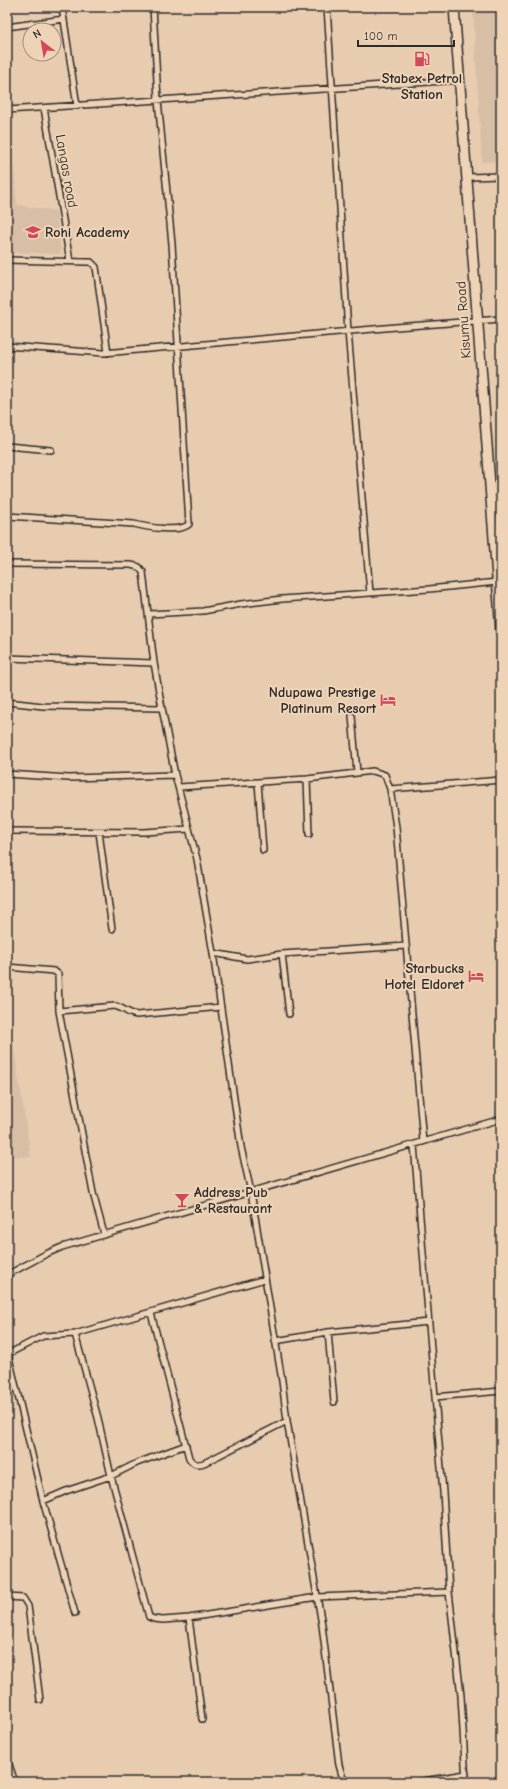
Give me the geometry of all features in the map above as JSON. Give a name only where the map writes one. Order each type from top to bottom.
[{"type":"highway","name":"Kisumu Road","points":[[454,7],[468,177],[477,321],[496,505],[497,582],[501,631]]},
{"type":"street","points":[[62,7],[77,106]]},
{"type":"street","points":[[7,516],[134,524],[152,528],[187,526],[190,520],[172,244],[158,100],[153,7]]},
{"type":"street","points":[[327,7],[348,331],[370,593]]},
{"type":"street","points":[[7,27],[64,19]]},
{"type":"street","points":[[7,110],[459,80]]},
{"type":"street","name":"Langas road","points":[[44,108],[70,261]]},
{"type":"street","points":[[468,177],[501,176]]},
{"type":"street","points":[[7,260],[91,262],[96,267],[108,353]]},
{"type":"street","points":[[7,346],[108,353],[178,348],[348,331],[501,319]]},
{"type":"street","points":[[7,446],[51,450]]},
{"type":"street","points":[[7,564],[136,566],[143,572],[154,663],[162,708],[175,775],[197,859],[213,953],[241,1147],[251,1192],[287,1421],[317,1597],[326,1654],[339,1765],[344,1782]]},
{"type":"street","points":[[149,614],[203,611],[241,604],[430,589],[497,582]]},
{"type":"street","points":[[7,658],[154,663]]},
{"type":"street","points":[[7,702],[44,706],[162,708]]},
{"type":"street","points":[[352,716],[357,772]]},
{"type":"street","points":[[179,787],[307,779],[373,771],[385,775],[390,789],[396,827],[423,1142]]},
{"type":"street","points":[[7,774],[70,778],[175,775]]},
{"type":"street","points":[[307,779],[309,834]]},
{"type":"street","points":[[390,789],[501,780]]},
{"type":"street","points":[[258,782],[263,850]]},
{"type":"street","points":[[7,831],[144,832],[189,829]]},
{"type":"street","points":[[99,832],[112,929]]},
{"type":"street","points":[[213,953],[247,959],[282,954],[406,946]]},
{"type":"street","points":[[282,954],[289,1014]]},
{"type":"street","points":[[7,967],[57,972],[59,1012],[93,1193],[104,1234]]},
{"type":"street","points":[[59,1012],[115,1006],[137,1015],[221,1007]]},
{"type":"street","points":[[7,1275],[54,1250],[104,1234],[501,1119]]},
{"type":"street","points":[[414,1145],[435,1397],[449,1592],[462,1696],[466,1782]]},
{"type":"street","points":[[75,1612],[43,1501],[8,1365],[8,1351],[42,1336],[76,1334],[265,1278]]},
{"type":"street","points":[[151,1313],[192,1463],[197,1465],[204,1463],[287,1421]]},
{"type":"street","points":[[275,1341],[328,1332],[429,1322]]},
{"type":"street","points":[[328,1332],[334,1402]]},
{"type":"street","points":[[76,1334],[148,1617],[163,1620],[189,1618],[317,1597],[449,1592]]},
{"type":"street","points":[[435,1397],[501,1391]]},
{"type":"street","points":[[43,1501],[66,1491],[111,1476],[137,1462],[186,1445]]},
{"type":"street","points":[[7,1597],[23,1598],[28,1606],[40,1700]]},
{"type":"street","points":[[189,1618],[202,1719]]},
{"type":"street","points":[[7,1759],[15,1782]]},
{"type":"street","points":[[416,1782],[466,1774]]},
{"type":"shaded area","points":[[473,7],[501,7],[501,161],[482,162]]},
{"type":"shaded area","name":"Rohi Academy","points":[[7,168],[14,168],[17,205],[56,211],[61,254],[7,252]]},
{"type":"shaded area","points":[[7,1043],[13,1043],[31,1157],[7,1156]]},
{"type":"place","name":"Stabex Petrol Station","points":[[422,59]]},
{"type":"place","name":"Rohi Academy","points":[[33,232]]},
{"type":"place","name":"Ndupawa Prestige Platinum Resort","points":[[388,700]]},
{"type":"place","name":"Starbucks Hotel Eldoret","points":[[476,976]]},
{"type":"place","name":"Address Pub & Restaurant","points":[[182,1200]]}]
